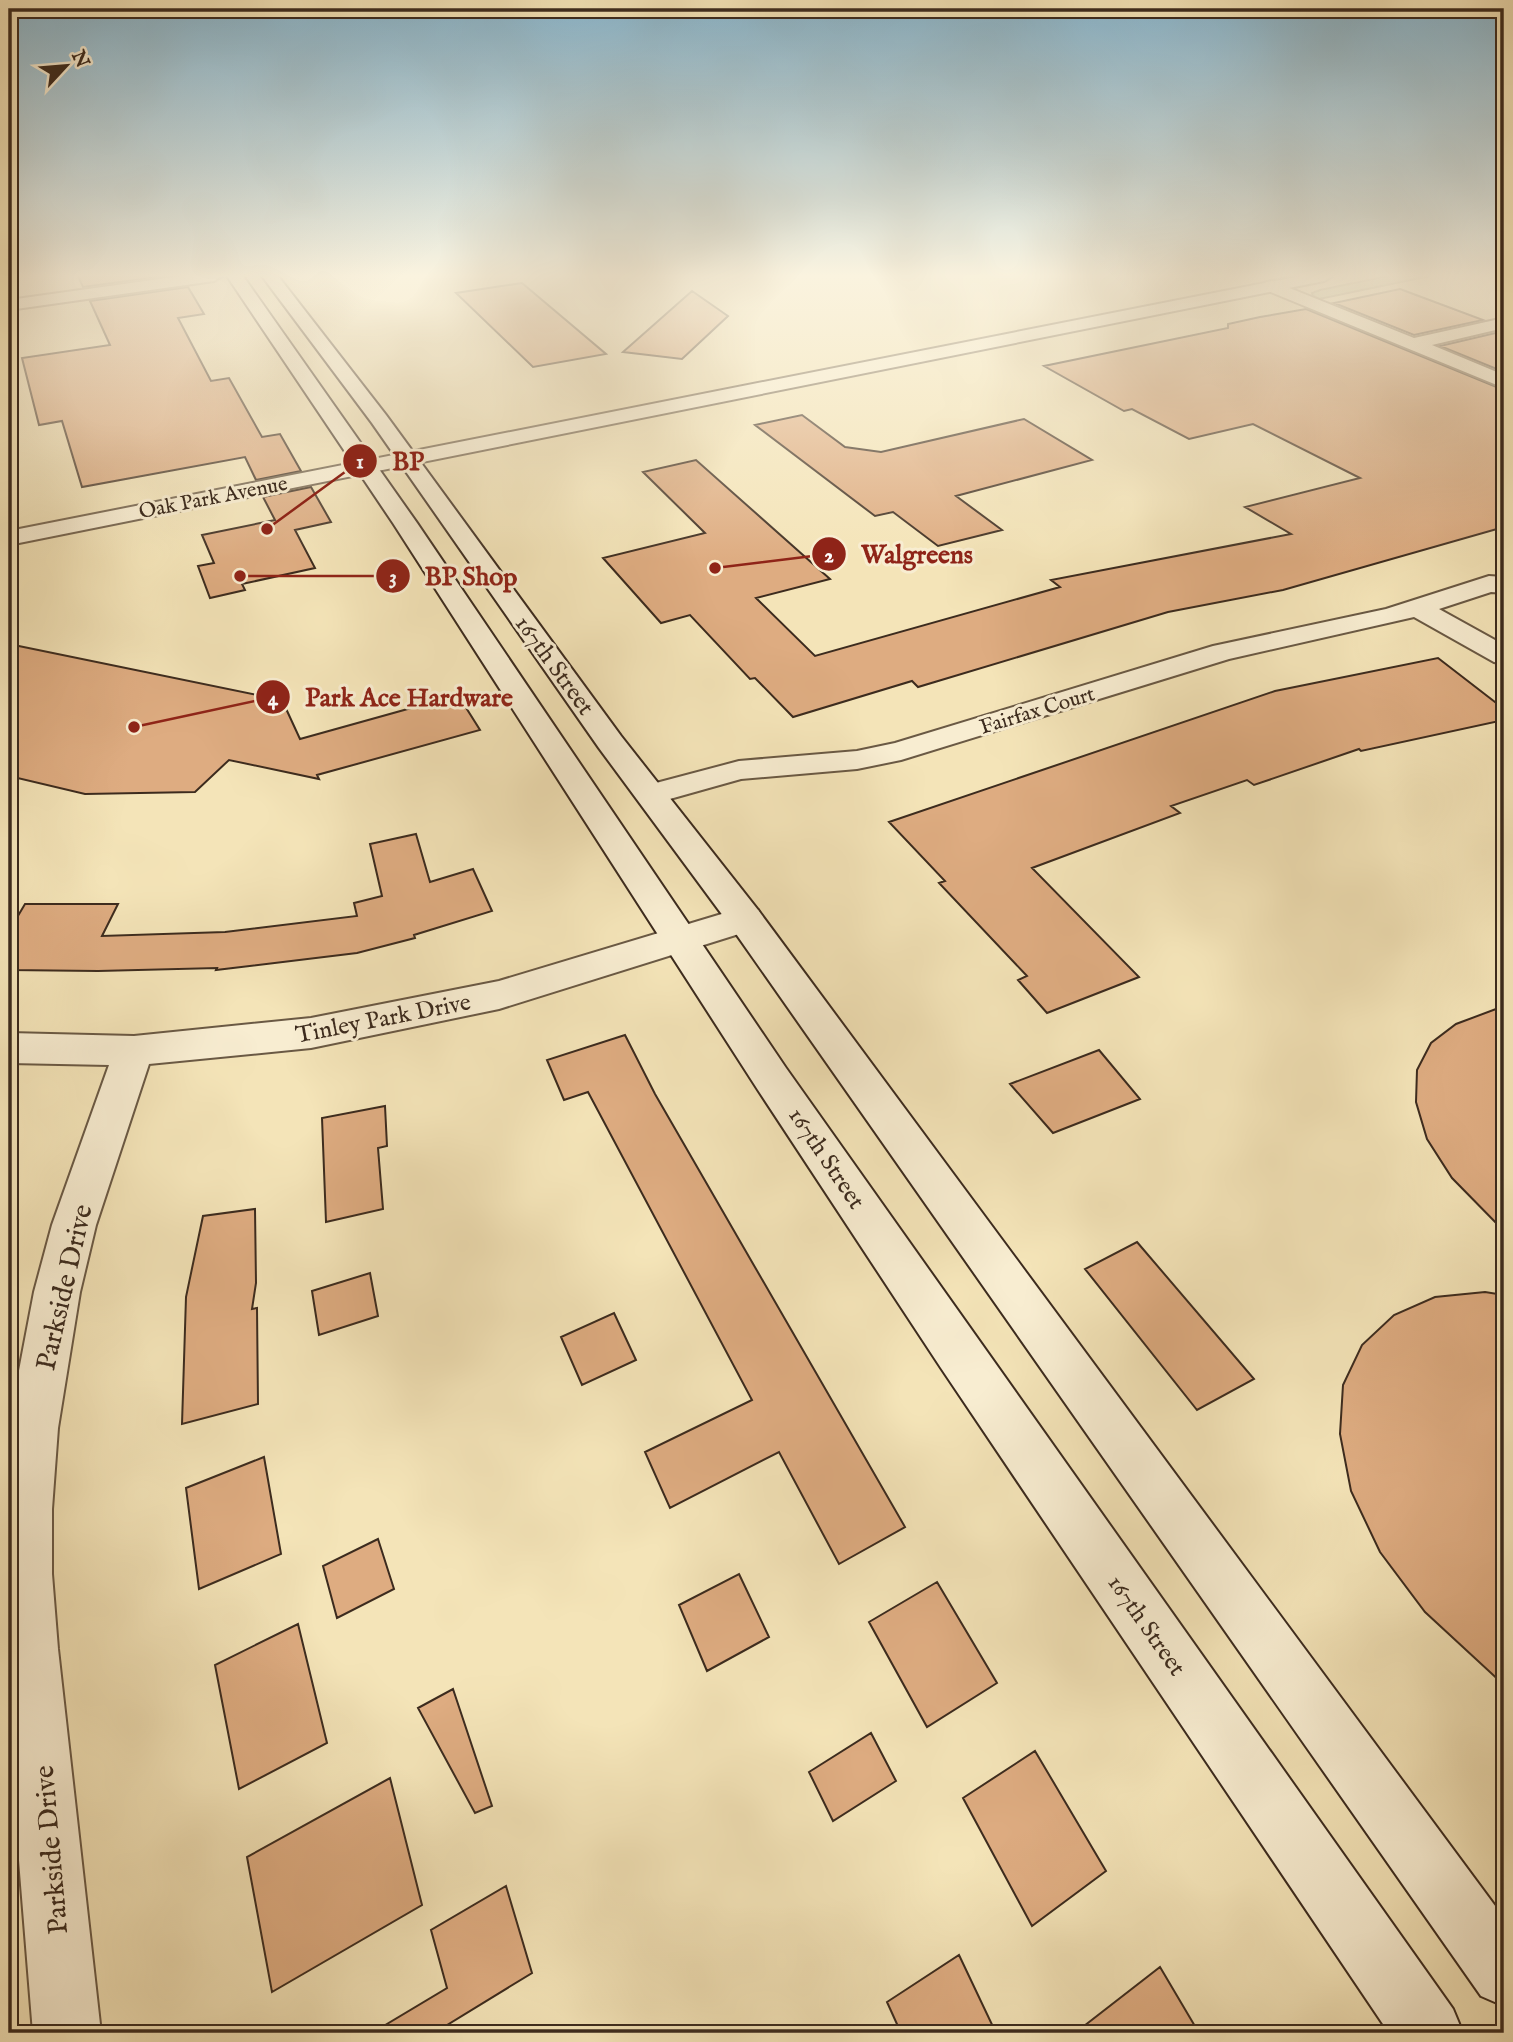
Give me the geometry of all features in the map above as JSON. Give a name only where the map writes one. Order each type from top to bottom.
[{"type":"street","name":"167th Street","points":[[313,371],[652,794],[745,919],[1504,1973]]},
{"type":"street","name":"167th Street","points":[[330,371],[680,941],[1429,2033]]},
{"type":"street","name":"Oak Park Avenue","points":[[9,538],[843,371]]},
{"type":"street","points":[[1478,371],[1504,382]]},
{"type":"street","name":"Fairfax Court","points":[[652,794],[739,770],[857,760],[901,751],[1223,652],[1419,609],[1489,584],[1504,585]]},
{"type":"street","points":[[1419,609],[1504,656]]},
{"type":"street","name":"Tinley Park Drive","points":[[9,1048],[134,1051],[311,1033],[499,995],[745,919]]},
{"type":"street","name":"Parkside Drive","points":[[67,2033],[30,1649],[25,1574],[26,1510],[33,1428],[57,1292],[75,1225],[134,1051]]},
{"type":"building","points":[[25,371],[206,371],[211,381],[229,378],[262,437],[280,434],[301,471],[256,480],[245,457],[82,487],[62,421],[39,425]]},
{"type":"building","points":[[1053,371],[1458,371],[1504,390],[1504,527],[1283,590],[1168,612],[918,687],[912,681],[793,717],[755,678],[750,679],[690,615],[661,623],[603,558],[705,533],[643,472],[696,460],[830,579],[756,598],[815,656],[1060,587],[1051,580],[1291,534],[1245,507],[1360,478],[1253,424],[1189,439],[1132,409],[1124,411]]},
{"type":"building","points":[[802,415],[845,447],[881,452],[1024,419],[1092,460],[956,496],[1002,530],[938,546],[893,512],[875,516],[755,425]]},
{"type":"building","points":[[311,487],[331,522],[295,530],[315,568],[242,584],[245,590],[210,598],[198,566],[214,563],[202,535],[275,520],[263,497]]},
{"type":"building","points":[[9,644],[282,700],[300,739],[458,695],[480,730],[317,775],[319,779],[229,760],[195,792],[85,794],[9,776]]},
{"type":"building","points":[[1438,658],[1504,709],[1504,720],[1361,751],[1359,749],[1254,785],[1247,780],[1171,806],[1180,813],[1032,868],[1139,977],[1047,1013],[1018,980],[1027,976],[939,883],[945,881],[889,822],[1275,691]]},
{"type":"building","points":[[416,834],[430,882],[473,869],[492,911],[414,935],[415,938],[357,953],[216,970],[217,968],[9,970],[9,931],[25,904],[118,904],[102,936],[225,932],[357,916],[354,903],[382,896],[370,844]]},
{"type":"building","points":[[1504,1006],[1504,1231],[1452,1178],[1427,1139],[1416,1102],[1417,1070],[1431,1043],[1456,1024]]},
{"type":"building","points":[[625,1035],[655,1094],[905,1527],[839,1564],[779,1452],[670,1508],[645,1452],[752,1400],[588,1092],[564,1100],[547,1060]]},
{"type":"building","points":[[1099,1050],[1140,1099],[1053,1133],[1010,1084]]},
{"type":"building","points":[[385,1106],[387,1146],[378,1148],[383,1209],[326,1222],[322,1118]]},
{"type":"building","points":[[255,1209],[256,1283],[252,1309],[257,1308],[258,1404],[182,1424],[186,1297],[203,1216]]},
{"type":"building","points":[[1137,1242],[1254,1379],[1197,1410],[1085,1269]]},
{"type":"building","points":[[370,1273],[378,1316],[319,1335],[312,1291]]},
{"type":"building","points":[[1485,1292],[1504,1295],[1504,1685],[1425,1612],[1380,1552],[1351,1491],[1340,1434],[1343,1385],[1362,1345],[1394,1315],[1435,1297]]},
{"type":"building","points":[[614,1313],[636,1360],[582,1385],[561,1337]]},
{"type":"building","points":[[264,1457],[281,1554],[199,1589],[186,1488]]},
{"type":"building","points":[[378,1539],[394,1589],[337,1618],[323,1566]]},
{"type":"building","points":[[739,1574],[769,1637],[707,1671],[679,1605]]},
{"type":"building","points":[[937,1582],[997,1683],[927,1727],[869,1622]]},
{"type":"building","points":[[298,1624],[327,1743],[239,1789],[215,1665]]},
{"type":"building","points":[[453,1689],[492,1806],[475,1813],[418,1708]]},
{"type":"building","points":[[871,1733],[896,1781],[833,1821],[809,1772]]},
{"type":"building","points":[[1035,1751],[1106,1871],[1032,1926],[963,1798]]},
{"type":"building","points":[[390,1778],[422,1905],[272,1992],[247,1857]]},
{"type":"building","points":[[506,1886],[532,1973],[434,2033],[372,2033],[447,1988],[431,1930]]},
{"type":"building","points":[[959,1955],[996,2033],[901,2033],[887,2002]]},
{"type":"building","points":[[1160,1967],[1199,2033],[1075,2033]]},
{"type":"place","name":"BP","points":[[267,529]]},
{"type":"place","name":"Walgreens","points":[[715,568]]},
{"type":"place","name":"BP Shop","points":[[240,576]]},
{"type":"place","name":"Park Ace Hardware","points":[[134,727]]}]
